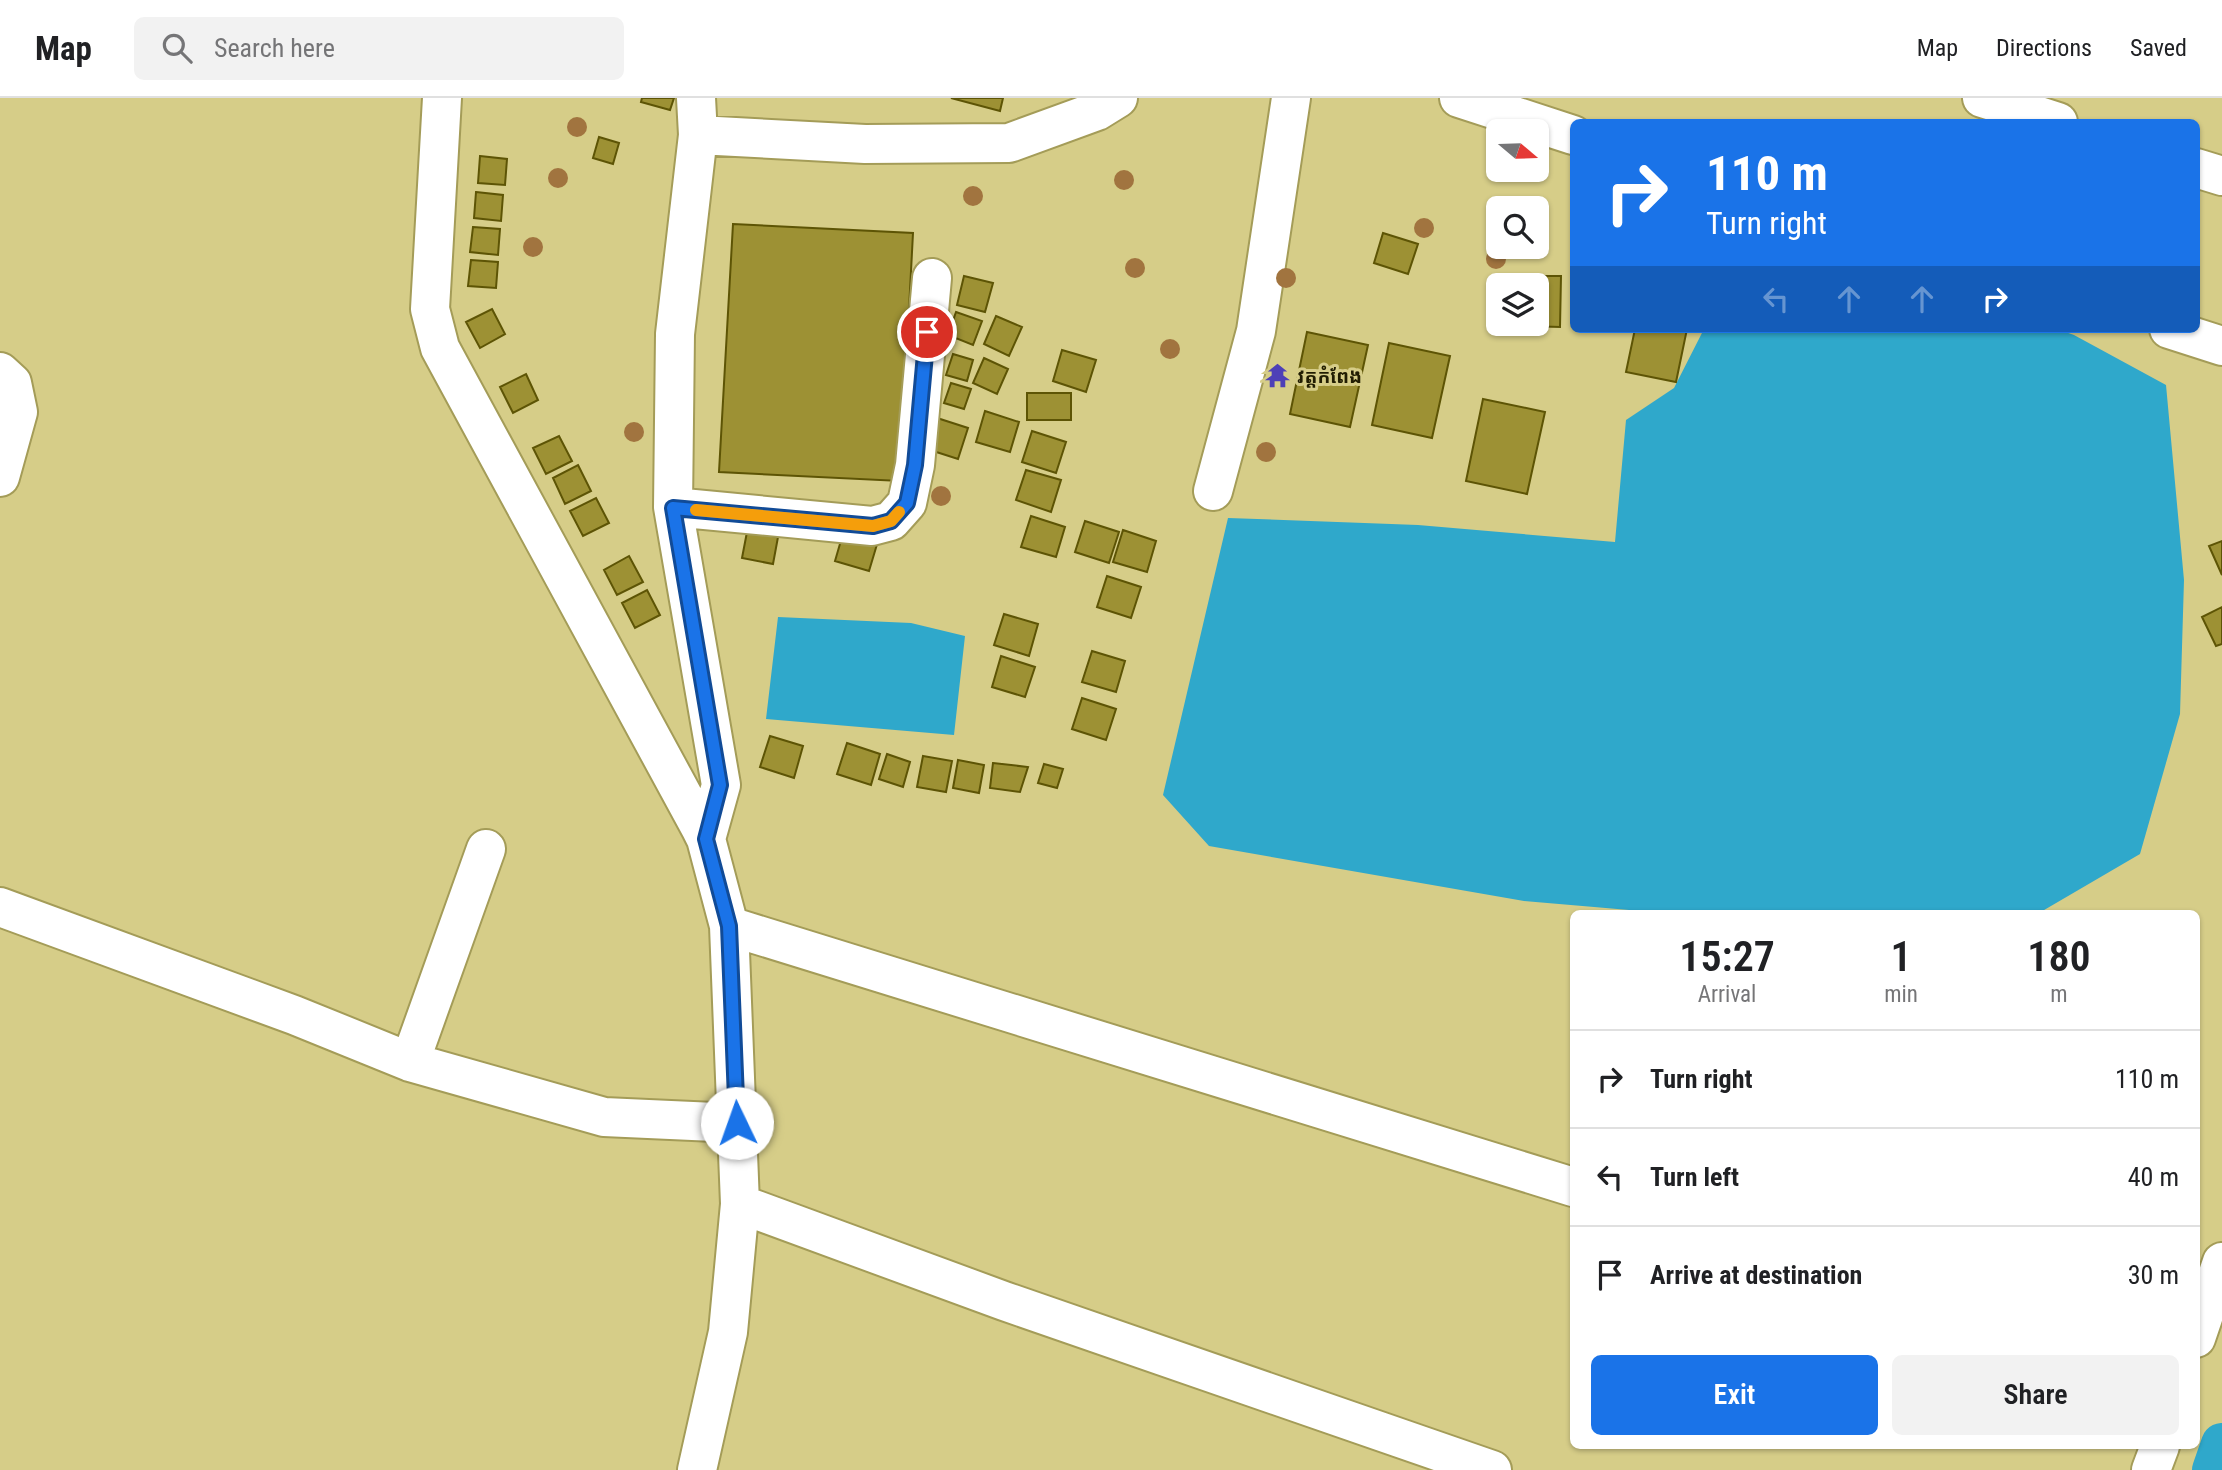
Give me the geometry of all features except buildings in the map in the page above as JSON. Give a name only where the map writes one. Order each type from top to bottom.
[{"type":"street","points":[[442,98],[430,309],[440,348],[706,839],[729,926],[740,1204],[728,1332],[697,1470]]},
{"type":"street","points":[[696,98],[698,135],[675,334],[673,508],[720,785],[706,839]]},
{"type":"street","points":[[698,135],[864,144],[1009,143],[1097,111],[1118,98]]},
{"type":"street","points":[[1213,491],[1256,331],[1291,98]]},
{"type":"street","points":[[1459,98],[1570,134]]},
{"type":"street","points":[[1982,98],[2048,119]]},
{"type":"street","points":[[2200,168],[2222,176]]},
{"type":"street","points":[[673,508],[873,526],[891,521],[907,503],[915,465],[932,278]]},
{"type":"street","points":[[2181,333],[2222,346]]},
{"type":"street","points":[[0,372],[12,383],[18,412],[0,477]]},
{"type":"street","points":[[410,1062],[486,849]]},
{"type":"street","points":[[0,907],[294,1015],[410,1062],[604,1117],[737,1123]]},
{"type":"street","points":[[729,926],[1570,1186]]},
{"type":"street","points":[[740,1204],[1004,1301],[1492,1470]]},
{"type":"street","points":[[2200,1326],[2222,1262]]},
{"type":"street","points":[[2151,1470],[2159,1449]]},
{"type":"water","points":[[1702,333],[2068,333],[2166,385],[2184,580],[2180,714],[2140,854],[2044,910],[1629,910],[1524,901],[1209,846],[1163,795],[1228,518],[1418,525],[1615,542],[1626,420],[1674,388]]},
{"type":"water","points":[[778,617],[911,623],[965,636],[954,735],[766,719]]},
{"type":"waterway","points":[[2213,1470],[2222,1444]]},
{"type":"slow traffic","points":[[696,510],[873,526],[891,521],[899,512]]},
{"type":"place","name":"វត្តកំពែង","points":[[1277,376]]},
{"type":"route","points":[[737,1123],[729,926],[706,839],[720,785],[673,508],[873,526],[891,521],[907,503],[915,465],[927,332]]}]
